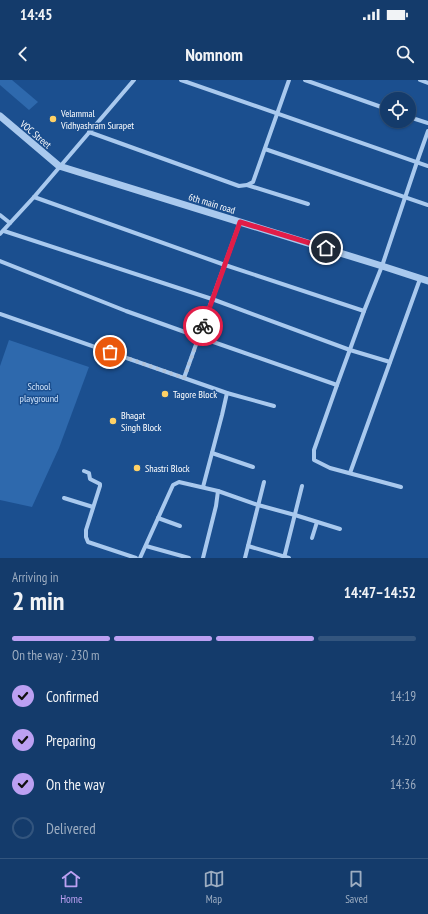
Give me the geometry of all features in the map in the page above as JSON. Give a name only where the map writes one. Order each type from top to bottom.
[{"type":"street","points":[[134,80],[2,233],[212,299],[350,350],[390,362]]},
{"type":"street","points":[[181,80],[428,166]]},
{"type":"street","points":[[89,132],[240,186],[247,185],[253,182],[289,80]]},
{"type":"street","points":[[305,80],[380,107]]},
{"type":"street","points":[[420,80],[428,83]]},
{"type":"street","name":"VOC Street","points":[[0,116],[59,166]]},
{"type":"street","points":[[416,119],[428,123]]},
{"type":"street","points":[[401,487],[330,468],[314,460],[314,450],[364,311],[382,266],[428,131]]},
{"type":"street","points":[[265,149],[428,205]]},
{"type":"street","name":"6th main road","points":[[59,166],[428,281]]},
{"type":"street","points":[[247,185],[308,204]]},
{"type":"street","points":[[34,197],[224,265],[364,311]]},
{"type":"street","points":[[0,215],[10,223]]},
{"type":"street","points":[[184,378],[240,222]]},
{"type":"street","points":[[0,262],[126,311],[337,385]]},
{"type":"street","points":[[350,473],[420,278]]},
{"type":"street","points":[[0,314],[227,393],[274,406]]},
{"type":"street","points":[[203,487],[227,393]]},
{"type":"street","points":[[212,453],[253,466]]},
{"type":"street","points":[[84,471],[89,474],[90,479],[100,484],[86,530],[88,542],[136,558]]},
{"type":"street","points":[[140,558],[174,484],[179,482],[218,491],[258,505],[340,528]]},
{"type":"street","points":[[245,558],[264,482]]},
{"type":"street","points":[[284,557],[302,486]]},
{"type":"street","points":[[203,558],[216,506],[218,491]]},
{"type":"street","points":[[64,498],[94,507]]},
{"type":"street","points":[[158,518],[180,526]]},
{"type":"street","points":[[312,538],[317,522]]},
{"type":"street","points":[[146,546],[189,558]]},
{"type":"street","points":[[248,546],[289,558]]},
{"type":"green space","points":[[0,80],[12,80],[38,102],[29,110],[0,85]]},
{"type":"green space","name":"School playground","points":[[9,340],[89,367],[59,448],[32,507],[0,500],[0,366]]},
{"type":"way so far","points":[[110,352],[184,378],[203,326]]},
{"type":"place","name":"Velammal Vidhyashram Surapet","points":[[53,119]]},
{"type":"place","name":"Tagore Block","points":[[165,394]]},
{"type":"place","name":"Bhagat Singh Block","points":[[113,421]]},
{"type":"place","name":"Shastri Block","points":[[137,468]]},
{"type":"route","points":[[203,326],[240,222],[326,248]]}]
